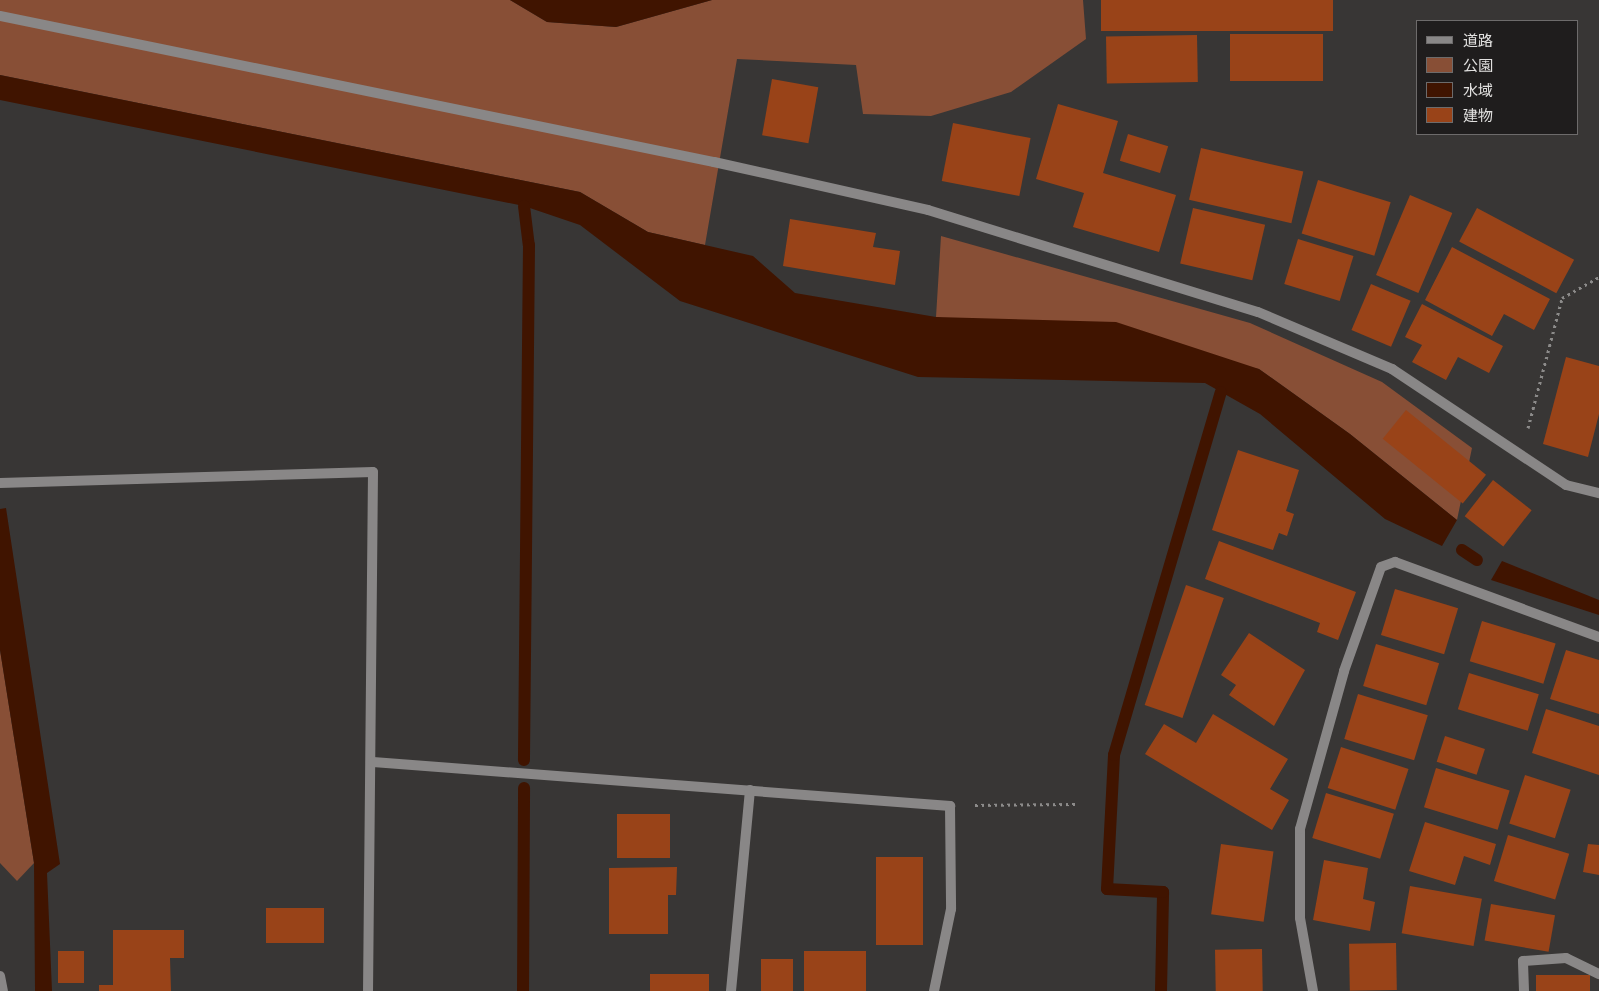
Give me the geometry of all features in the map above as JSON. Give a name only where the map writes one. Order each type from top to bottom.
[{"type":"street","points":[[0,16],[714,162],[928,210],[1258,312],[1392,369],[1566,485],[1599,493]]},
{"type":"street","points":[[0,483],[373,472],[373,762],[368,991]]},
{"type":"street","points":[[1313,991],[1300,918],[1300,829],[1344,671],[1381,567],[1395,562],[1599,638]]},
{"type":"street","points":[[373,762],[950,806],[951,908],[934,991]]},
{"type":"street","points":[[731,991],[750,790]]},
{"type":"street","points":[[1524,991],[1523,961],[1566,958],[1599,974]]},
{"type":"street","points":[[0,976],[2,991]]},
{"type":"path","points":[[1521,455],[1562,298],[1599,277]]},
{"type":"path","points":[[950,806],[1076,804]]},
{"type":"green space","points":[[0,0],[510,0],[547,22],[616,27],[712,0],[1083,0],[1086,39],[1011,92],[931,116],[863,114],[856,65],[737,59],[705,245],[648,232],[580,192],[0,75]]},
{"type":"green space","points":[[941,236],[1250,323],[1382,382],[1472,448],[1457,520],[1350,434],[1259,369],[936,317]]},
{"type":"green space","points":[[0,650],[34,863],[17,881],[0,863]]},
{"type":"water","points":[[510,0],[712,0],[616,27],[547,22]]},
{"type":"water","points":[[0,75],[580,192],[648,232],[753,256],[795,293],[936,317],[1116,322],[1259,369],[1350,434],[1457,520],[1442,546],[1385,519],[1260,414],[1205,383],[918,377],[680,301],[580,225],[524,206],[0,100]]},
{"type":"water","points":[[6,508],[60,864],[47,873],[52,991],[35,991],[34,863],[0,650],[0,509]]},
{"type":"water","points":[[1502,561],[1599,600],[1599,615],[1491,580]]},
{"type":"building","points":[[1101,0],[1333,0],[1333,31],[1101,31]]},
{"type":"building","points":[[1230,34],[1323,34],[1323,81],[1230,81]]},
{"type":"building","points":[[1197,35],[1198,82],[1107,84],[1106,37]]},
{"type":"building","points":[[772,79],[818,87],[808,143],[762,135]]},
{"type":"building","points":[[1058,104],[1118,121],[1103,173],[1176,195],[1159,252],[1073,227],[1084,193],[1036,179]]},
{"type":"building","points":[[953,123],[1031,138],[1019,196],[942,181]]},
{"type":"building","points":[[1128,134],[1168,146],[1160,173],[1120,161]]},
{"type":"building","points":[[1201,148],[1303,172],[1291,223],[1189,200]]},
{"type":"building","points":[[1318,180],[1391,202],[1374,256],[1302,234]]},
{"type":"building","points":[[1410,195],[1452,213],[1418,293],[1376,275]]},
{"type":"building","points":[[1193,208],[1265,225],[1252,280],[1180,264]]},
{"type":"building","points":[[1477,208],[1574,260],[1556,293],[1459,242]]},
{"type":"building","points":[[790,219],[876,233],[873,247],[900,251],[895,285],[783,266]]},
{"type":"building","points":[[1298,239],[1353,256],[1340,301],[1284,284]]},
{"type":"building","points":[[1452,247],[1550,299],[1534,330],[1504,314],[1492,336],[1425,300]]},
{"type":"building","points":[[1371,284],[1411,301],[1391,347],[1351,330]]},
{"type":"building","points":[[1422,304],[1503,346],[1489,373],[1458,357],[1446,380],[1412,362],[1422,345],[1405,337]]},
{"type":"building","points":[[1566,357],[1599,366],[1599,414],[1588,457],[1543,444]]},
{"type":"building","points":[[1406,410],[1486,475],[1463,504],[1383,439]]},
{"type":"building","points":[[1238,450],[1299,470],[1286,511],[1294,514],[1287,536],[1279,533],[1273,550],[1212,530]]},
{"type":"building","points":[[1493,480],[1532,510],[1503,546],[1465,516]]},
{"type":"building","points":[[1219,541],[1356,592],[1338,640],[1317,632],[1320,623],[1205,579]]},
{"type":"building","points":[[1186,585],[1224,598],[1182,718],[1145,705]]},
{"type":"building","points":[[1395,589],[1458,608],[1444,654],[1381,635]]},
{"type":"building","points":[[1482,621],[1556,644],[1543,684],[1470,661]]},
{"type":"building","points":[[1249,633],[1305,670],[1274,726],[1229,695],[1236,685],[1221,675]]},
{"type":"building","points":[[1376,644],[1439,663],[1426,705],[1363,686]]},
{"type":"building","points":[[1566,650],[1599,660],[1599,714],[1550,699]]},
{"type":"building","points":[[1469,673],[1539,694],[1528,731],[1458,709]]},
{"type":"building","points":[[1358,694],[1428,715],[1414,760],[1344,739]]},
{"type":"building","points":[[1546,709],[1599,726],[1599,775],[1532,753]]},
{"type":"building","points":[[1213,714],[1288,759],[1270,789],[1289,800],[1272,830],[1145,754],[1164,724],[1196,743]]},
{"type":"building","points":[[1445,736],[1485,749],[1477,775],[1437,762]]},
{"type":"building","points":[[1341,747],[1409,769],[1395,810],[1328,788]]},
{"type":"building","points":[[1436,768],[1510,791],[1498,830],[1424,807]]},
{"type":"building","points":[[1525,775],[1571,790],[1555,838],[1509,824]]},
{"type":"building","points":[[1326,793],[1394,814],[1380,859],[1312,838]]},
{"type":"building","points":[[617,814],[670,814],[670,858],[617,858]]},
{"type":"building","points":[[1425,822],[1496,844],[1490,865],[1464,856],[1455,885],[1409,871]]},
{"type":"building","points":[[1508,835],[1569,854],[1555,900],[1494,881]]},
{"type":"building","points":[[1221,844],[1273,851],[1264,922],[1211,914]]},
{"type":"building","points":[[1588,844],[1599,845],[1599,875],[1583,872]]},
{"type":"building","points":[[876,857],[923,857],[923,945],[876,945]]},
{"type":"building","points":[[1324,860],[1368,868],[1363,899],[1375,902],[1370,931],[1313,920]]},
{"type":"building","points":[[677,867],[676,895],[668,895],[668,934],[609,934],[609,868]]},
{"type":"building","points":[[1410,886],[1482,899],[1474,946],[1402,933]]},
{"type":"building","points":[[1491,904],[1555,915],[1549,952],[1485,940]]},
{"type":"building","points":[[266,908],[324,908],[324,943],[266,943]]},
{"type":"building","points":[[113,930],[184,930],[184,958],[170,958],[171,991],[99,991],[99,985],[113,985]]},
{"type":"building","points":[[1396,943],[1397,990],[1350,991],[1349,944]]},
{"type":"building","points":[[1262,949],[1263,991],[1216,991],[1215,950]]},
{"type":"building","points":[[58,951],[84,951],[84,983],[58,983]]},
{"type":"building","points":[[804,951],[866,951],[866,991],[804,991]]},
{"type":"building","points":[[761,959],[793,959],[793,991],[761,991]]},
{"type":"building","points":[[650,974],[709,974],[709,991],[650,991]]},
{"type":"building","points":[[1536,975],[1590,975],[1590,991],[1536,991]]},
{"type":"waterway","points":[[524,206],[529,245],[524,760]]},
{"type":"waterway","points":[[1161,991],[1163,892],[1107,889],[1114,755],[1221,392]]},
{"type":"waterway","points":[[1462,550],[1477,560]]},
{"type":"waterway","points":[[523,991],[524,788]]}]
